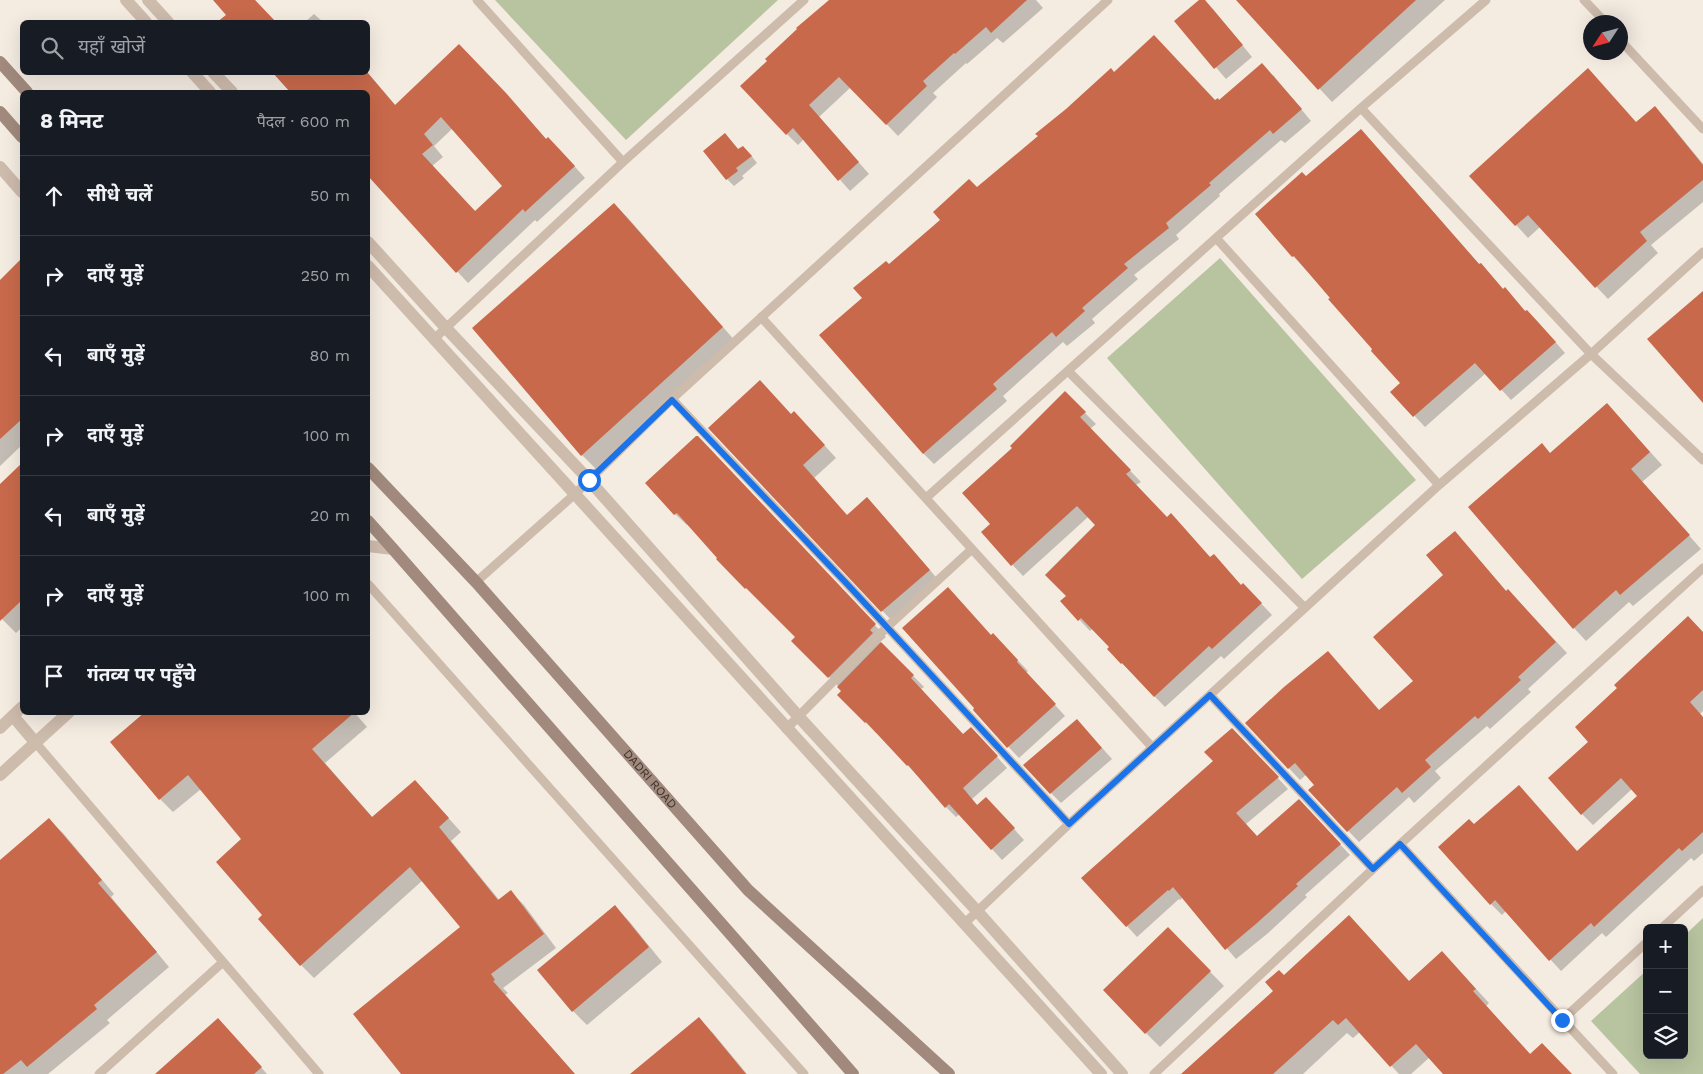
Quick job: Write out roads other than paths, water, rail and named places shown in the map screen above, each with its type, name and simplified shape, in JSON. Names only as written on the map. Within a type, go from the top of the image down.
[{"type":"main road","points":[[0,62],[25,90]]},
{"type":"main road","points":[[0,112],[20,135]]},
{"type":"main road","name":"DADRI ROAD","points":[[370,470],[476,582],[748,890],[949,1074]]},
{"type":"main road","points":[[370,523],[853,1074]]},
{"type":"main road","points":[[916,1043],[937,1074]]},
{"type":"main road","points":[[831,1047],[858,1074]]},
{"type":"street","points":[[126,0],[144,20]]},
{"type":"street","points":[[148,0],[166,20]]},
{"type":"street","points":[[195,75],[208,90]]},
{"type":"street","points":[[217,75],[230,90]]},
{"type":"street","points":[[0,167],[20,190]]},
{"type":"street","points":[[370,244],[589,480],[799,717],[977,911],[1122,1074]]},
{"type":"street","points":[[370,268],[1101,1074]]},
{"type":"street","points":[[370,546],[393,549]]},
{"type":"street","points":[[0,728],[20,709]]},
{"type":"street","points":[[0,774],[66,715]]},
{"type":"street","points":[[13,716],[35,742]]},
{"type":"lane","points":[[477,0],[622,162]]},
{"type":"lane","points":[[434,339],[622,162],[804,0]]},
{"type":"lane","points":[[476,582],[574,494],[761,317],[1108,0]]},
{"type":"lane","points":[[926,498],[1362,108],[1486,0]]},
{"type":"lane","points":[[1584,0],[1598,15]]},
{"type":"lane","points":[[1628,49],[1703,130]]},
{"type":"lane","points":[[1362,108],[1591,354],[1703,460]]},
{"type":"lane","points":[[1217,239],[1438,486]]},
{"type":"lane","points":[[965,923],[1152,747],[1438,486],[1591,354],[1703,252]]},
{"type":"lane","points":[[761,317],[1152,747]]},
{"type":"lane","points":[[1068,371],[1305,608]]},
{"type":"lane","points":[[672,400],[887,627],[1069,824]]},
{"type":"lane","points":[[786,729],[887,627],[972,549]]},
{"type":"lane","points":[[1154,1074],[1400,844],[1703,568]]},
{"type":"lane","points":[[370,586],[804,1074]]},
{"type":"lane","points":[[1210,695],[1373,869]]},
{"type":"lane","points":[[35,742],[319,1074]]},
{"type":"lane","points":[[1400,844],[1613,1074]]},
{"type":"lane","points":[[1666,924],[1703,890]]},
{"type":"lane","points":[[1562,1020],[1643,946]]},
{"type":"lane","points":[[99,1074],[223,962]]}]
